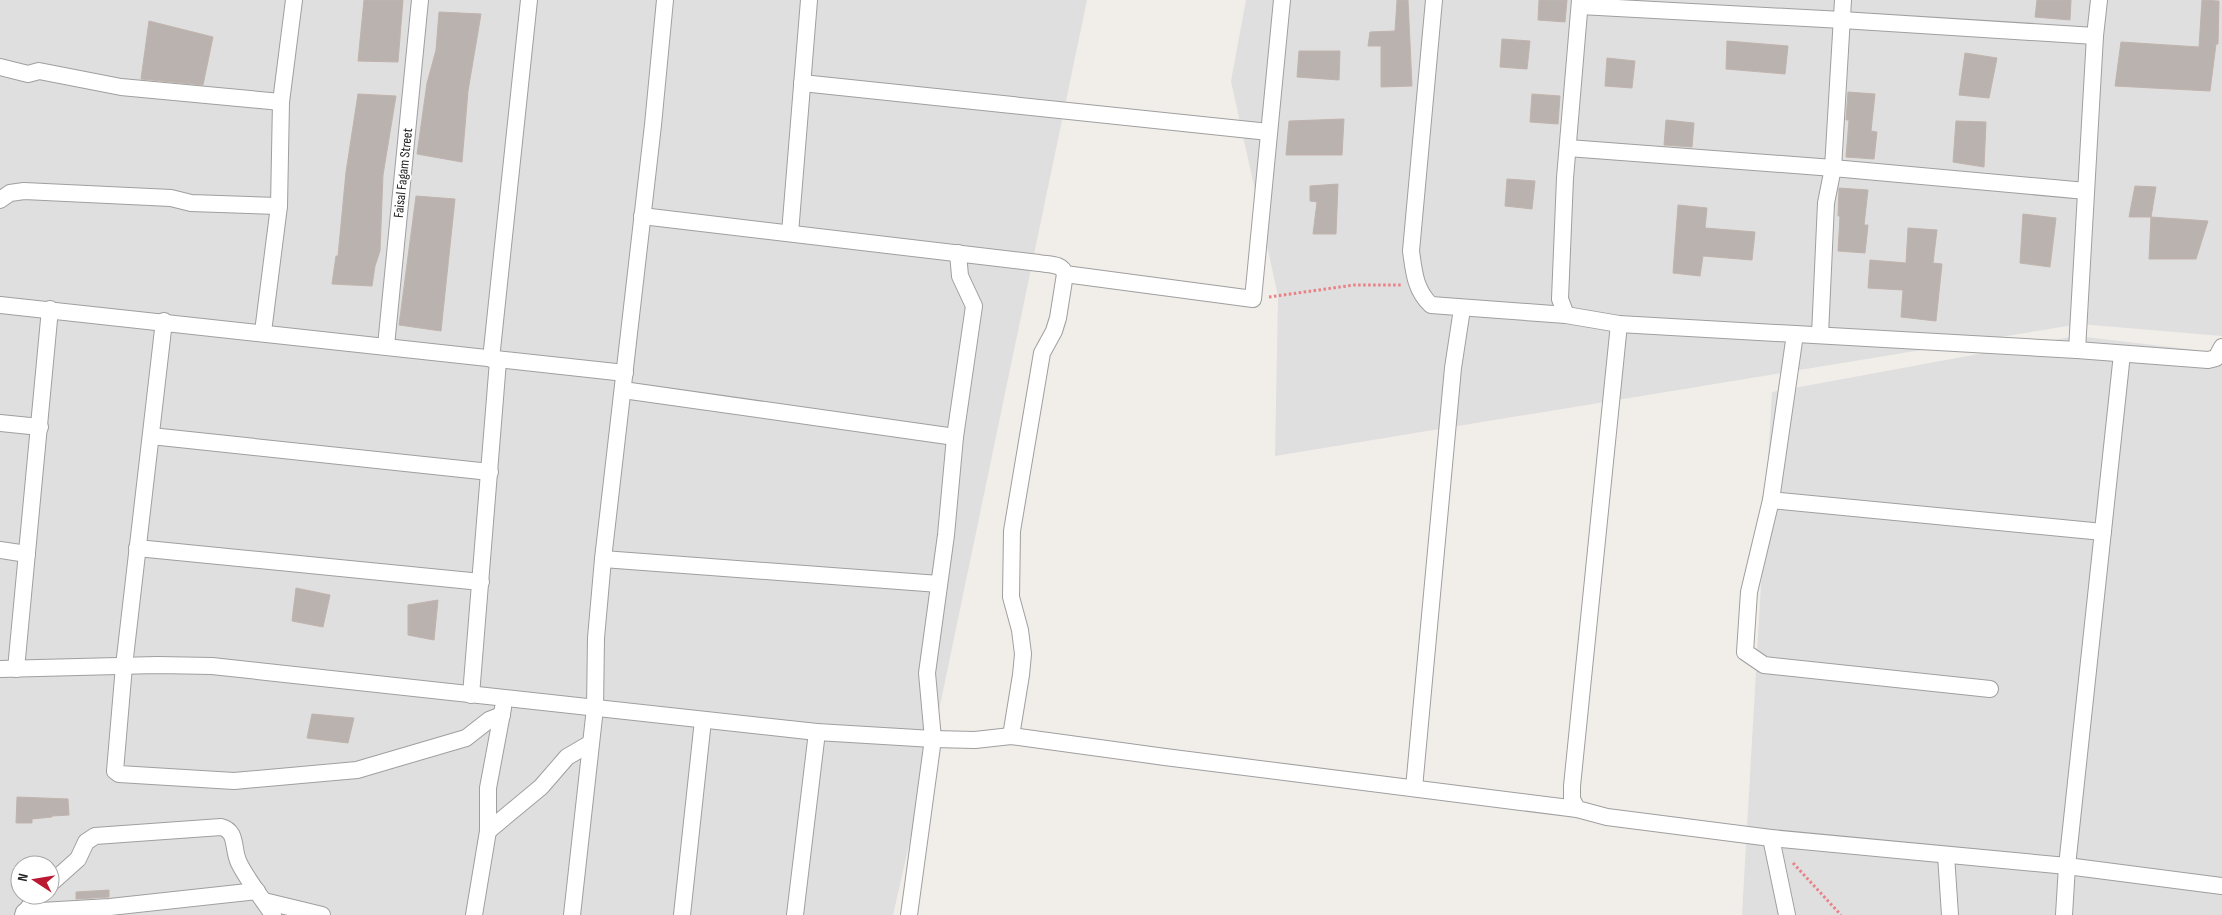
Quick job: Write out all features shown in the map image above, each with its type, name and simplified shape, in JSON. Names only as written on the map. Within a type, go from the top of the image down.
[{"type":"street","points":[[263,332],[278,206],[281,102],[294,0]]},
{"type":"street","name":"Faisal Fagam Street","points":[[386,346],[420,0]]},
{"type":"street","points":[[471,695],[490,472],[494,360],[529,0]]},
{"type":"street","points":[[572,915],[595,708],[596,638],[603,559],[653,125],[665,0]]},
{"type":"street","points":[[790,233],[809,0]]},
{"type":"street","points":[[1065,274],[1253,299],[1282,0]]},
{"type":"street","points":[[1434,0],[1411,251],[1417,286],[1422,297],[1431,305],[1462,309],[1566,315],[1619,324],[2077,350],[2208,360],[2216,358],[2222,346]]},
{"type":"street","points":[[1820,335],[1826,203],[1833,168],[1843,0]]},
{"type":"street","points":[[2077,350],[2094,36],[2099,0]]},
{"type":"street","points":[[1566,315],[1560,299],[1568,148],[1580,3],[2094,36]]},
{"type":"street","points":[[0,67],[28,74],[39,72],[121,87],[281,102]]},
{"type":"street","points":[[802,83],[1269,132]]},
{"type":"street","points":[[1568,148],[1833,168],[2086,191]]},
{"type":"street","points":[[0,200],[10,194],[24,191],[171,198],[191,203],[278,206]]},
{"type":"street","points":[[642,216],[1060,266],[1065,274],[1056,324],[1042,352],[1012,531],[1011,597],[1020,630],[1023,654],[1011,736]]},
{"type":"street","points":[[909,915],[933,739],[927,673],[955,437],[974,306],[960,276],[958,253]]},
{"type":"street","points":[[0,305],[263,332],[494,360],[955,437]]},
{"type":"street","points":[[50,309],[27,554],[8,669],[212,666],[471,695],[503,707],[595,708],[817,732],[933,739],[975,740],[1011,736],[1577,809],[1606,817],[1771,838],[2067,866],[2222,883]]},
{"type":"street","points":[[1414,788],[1452,378],[1462,309]]},
{"type":"street","points":[[164,321],[124,666],[115,771],[119,774],[234,781],[357,770],[466,738],[490,720],[503,707]]},
{"type":"street","points":[[1577,809],[1572,798],[1572,786],[1619,324]]},
{"type":"street","points":[[1795,334],[1771,500],[1749,592],[1745,652],[1764,665],[1990,689]]},
{"type":"street","points":[[2064,915],[2067,866],[2122,354]]},
{"type":"street","points":[[0,423],[40,427]]},
{"type":"street","points":[[151,436],[490,472]]},
{"type":"street","points":[[1771,500],[2103,532]]},
{"type":"street","points":[[137,548],[481,582]]},
{"type":"street","points":[[0,550],[27,554]]},
{"type":"street","points":[[603,559],[939,584]]},
{"type":"street","points":[[474,915],[488,831],[488,788],[503,707]]},
{"type":"street","points":[[682,915],[703,720]]},
{"type":"street","points":[[795,915],[817,732]]},
{"type":"street","points":[[488,831],[541,787],[567,757],[591,743]]},
{"type":"street","points":[[60,875],[78,859],[86,842],[95,836],[221,827],[232,834],[238,862],[273,915]]},
{"type":"street","points":[[1771,838],[1787,915]]},
{"type":"street","points":[[1946,855],[1950,915]]},
{"type":"street","points":[[24,914],[168,908],[261,896],[322,915]]},
{"type":"path","points":[[1253,299],[1308,293],[1354,285],[1417,286]]},
{"type":"path","points":[[1790,859],[1841,915]]},
{"type":"shaded area","points":[[0,0],[1087,0],[933,739],[893,915],[0,915]]},
{"type":"shaded area","points":[[1246,0],[2222,0],[2222,336],[2080,324],[1275,456],[1278,296],[1231,81]]},
{"type":"shaded area","points":[[2076,336],[2222,353],[2222,915],[1742,915],[1772,392]]},
{"type":"building","points":[[364,0],[403,0],[398,62],[358,61]]},
{"type":"building","points":[[1397,0],[1408,0],[1412,86],[1381,87],[1381,46],[1368,46],[1370,32],[1395,31]]},
{"type":"building","points":[[1539,0],[1567,0],[1565,22],[1538,20]]},
{"type":"building","points":[[2037,0],[2071,0],[2070,20],[2035,17]]},
{"type":"building","points":[[2202,0],[2219,1],[2218,44],[2216,44],[2210,91],[2115,86],[2121,42],[2199,47]]},
{"type":"building","points":[[439,12],[481,14],[468,91],[462,162],[417,154],[427,83],[436,50]]},
{"type":"building","points":[[149,21],[213,37],[203,85],[141,79]]},
{"type":"building","points":[[1502,39],[1530,41],[1527,69],[1500,67]]},
{"type":"building","points":[[1727,41],[1788,46],[1785,74],[1726,69]]},
{"type":"building","points":[[1299,51],[1340,51],[1339,80],[1297,77]]},
{"type":"building","points":[[1965,53],[1997,58],[1989,98],[1959,95]]},
{"type":"building","points":[[1607,58],[1635,61],[1632,88],[1605,86]]},
{"type":"building","points":[[1848,92],[1875,94],[1871,131],[1877,132],[1874,159],[1846,157],[1849,120],[1846,120]]},
{"type":"building","points":[[358,94],[396,96],[383,175],[380,251],[375,266],[372,286],[332,284],[336,256],[338,256],[346,172]]},
{"type":"building","points":[[1532,94],[1560,96],[1558,124],[1530,122]]},
{"type":"building","points":[[1344,119],[1342,155],[1286,155],[1289,121]]},
{"type":"building","points":[[1666,120],[1694,123],[1692,147],[1664,145]]},
{"type":"building","points":[[1956,121],[1986,122],[1984,167],[1953,162]]},
{"type":"building","points":[[1507,179],[1535,181],[1532,209],[1505,206]]},
{"type":"building","points":[[1338,184],[1336,234],[1313,234],[1317,202],[1310,201],[1310,186]]},
{"type":"building","points":[[2135,186],[2156,187],[2151,217],[2129,217]]},
{"type":"building","points":[[1839,188],[1868,190],[1864,225],[1868,225],[1865,253],[1838,251]]},
{"type":"building","points":[[416,196],[455,199],[441,331],[399,325]]},
{"type":"building","points":[[1678,205],[1707,208],[1705,228],[1755,232],[1752,260],[1703,256],[1700,276],[1673,273]]},
{"type":"building","points":[[2023,214],[2056,218],[2050,267],[2020,263]]},
{"type":"building","points":[[2151,217],[2208,221],[2196,259],[2149,259]]},
{"type":"building","points":[[1908,228],[1937,230],[1933,263],[1942,264],[1936,321],[1901,317],[1903,290],[1868,288],[1870,260],[1906,263]]},
{"type":"building","points":[[296,588],[330,595],[323,627],[292,621]]},
{"type":"building","points":[[438,600],[434,640],[408,635],[408,605]]},
{"type":"building","points":[[312,714],[354,718],[348,743],[307,738]]},
{"type":"building","points":[[17,797],[68,799],[69,815],[32,819],[32,823],[16,823]]},
{"type":"building","points":[[109,890],[109,897],[76,899],[76,892]]}]
